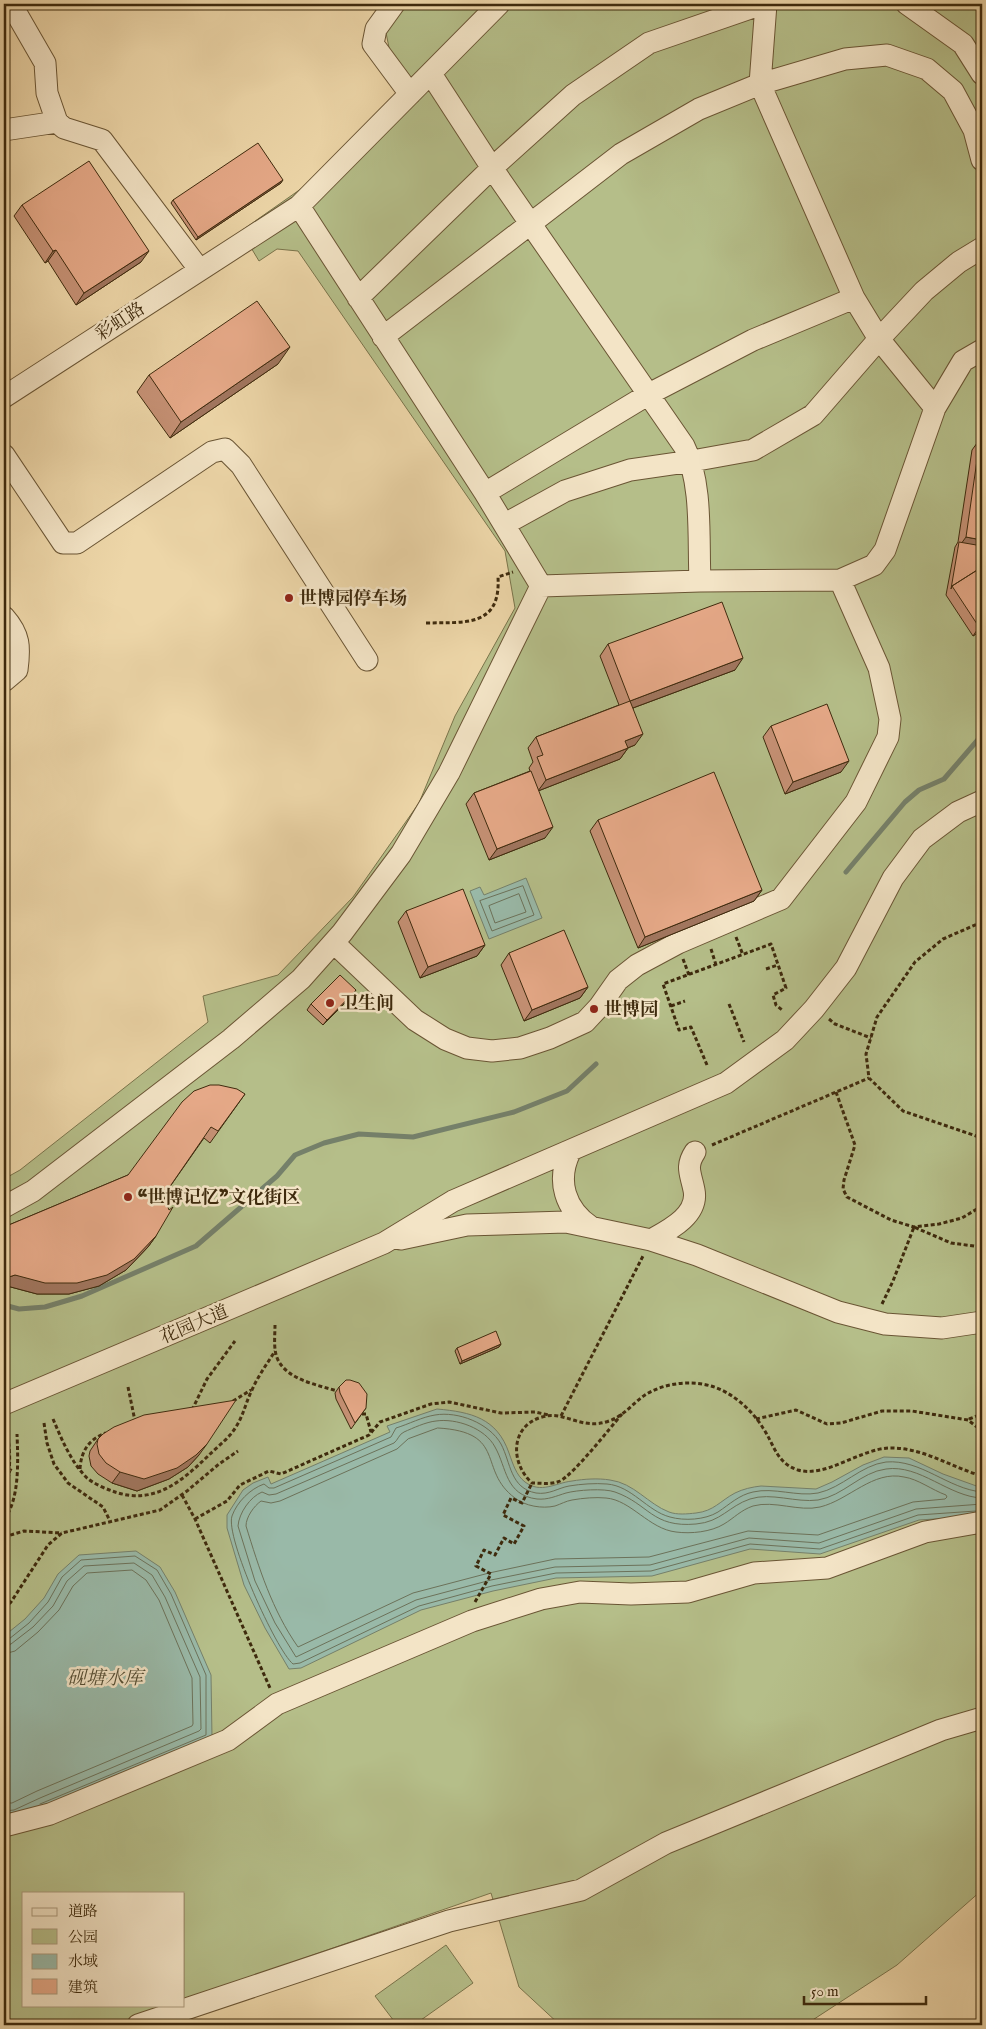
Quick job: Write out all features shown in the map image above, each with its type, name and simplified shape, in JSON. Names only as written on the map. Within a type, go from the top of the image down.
[{"type":"street","points":[[11,4],[45,63],[47,93],[57,122],[64,128],[102,140],[199,269]]},
{"type":"street","points":[[394,4],[376,29],[373,44],[410,94]]},
{"type":"street","name":"彩虹路","points":[[4,398],[199,269],[299,206],[499,4]]},
{"type":"street","points":[[358,298],[492,168],[573,94],[649,43],[762,4]]},
{"type":"street","points":[[766,4],[760,84],[854,298],[879,339],[935,408]]},
{"type":"street","points":[[907,4],[963,44],[982,74]]},
{"type":"street","points":[[383,337],[621,154],[699,109],[760,84],[845,59],[887,55],[927,69],[953,91],[978,128],[982,160]]},
{"type":"street","points":[[431,74],[492,168],[649,394],[692,461],[697,499],[700,581]]},
{"type":"street","points":[[4,130],[57,122]]},
{"type":"street","points":[[299,206],[505,524],[541,586]]},
{"type":"street","points":[[505,524],[565,491],[630,470],[753,450],[812,415],[924,291],[959,262],[982,248]]},
{"type":"street","points":[[485,493],[649,394],[753,340],[854,298]]},
{"type":"street","points":[[541,586],[700,581],[840,580],[874,565],[885,550],[935,408],[963,361],[982,350]]},
{"type":"street","points":[[4,455],[63,543],[77,543],[212,452],[224,449],[241,465],[367,660]]},
{"type":"street","points":[[334,943],[415,1020],[444,1039],[467,1048],[492,1050],[520,1048],[550,1038],[585,1022],[599,1007],[618,980],[636,965],[678,943],[781,899],[856,802],[888,737],[890,720],[879,668],[840,580]]},
{"type":"street","points":[[4,1207],[32,1190],[232,1039],[301,979],[334,943],[400,854],[449,773],[541,586]]},
{"type":"street","points":[[4,617],[15,630],[19,650],[17,670],[4,681]]},
{"type":"street","points":[[384,1243],[453,1201],[726,1083],[785,1040],[814,1009],[846,968],[893,878],[922,839],[958,812],[982,801]]},
{"type":"street","points":[[570,1152],[563,1170],[563,1189],[570,1207],[576,1215],[591,1227]]},
{"type":"street","points":[[651,1240],[674,1228],[688,1214],[695,1192],[689,1172],[689,1161],[695,1152]]},
{"type":"street","points":[[384,1243],[467,1225],[566,1222],[651,1240],[697,1255],[838,1312],[885,1324],[942,1328],[982,1322]]},
{"type":"street","name":"花园大道","points":[[4,1404],[384,1243]]},
{"type":"street","points":[[4,1826],[50,1814],[228,1740],[277,1704],[464,1624],[541,1599],[580,1592],[631,1594],[688,1592],[754,1573],[827,1568],[925,1532],[982,1522]]},
{"type":"street","points":[[138,2025],[449,1921],[581,1890],[666,1844],[940,1730],[982,1718]]},
{"type":"path","points":[[426,623],[464,622],[478,619],[491,611],[496,603],[498,577],[530,567]]},
{"type":"path","points":[[982,922],[942,939],[915,962],[877,1017],[866,1054],[869,1078],[903,1110],[982,1138]]},
{"type":"path","points":[[707,1065],[691,1027],[679,1030],[663,984],[772,944],[786,988],[773,995],[776,1005],[782,1010]]},
{"type":"path","points":[[766,969],[778,964]]},
{"type":"path","points":[[671,1006],[685,1001]]},
{"type":"path","points":[[729,1004],[744,1042]]},
{"type":"path","points":[[695,1152],[869,1078]]},
{"type":"path","points":[[836,1092],[855,1145],[844,1180],[843,1189],[847,1197],[891,1220],[914,1227],[951,1243],[982,1247]]},
{"type":"path","points":[[914,1227],[939,1224],[962,1218],[982,1206]]},
{"type":"path","points":[[874,1320],[893,1281],[914,1227]]},
{"type":"path","points":[[561,1416],[651,1240]]},
{"type":"path","points":[[275,1325],[275,1351],[278,1362],[300,1379],[337,1390]]},
{"type":"path","points":[[199,1412],[191,1413],[207,1379],[235,1342]]},
{"type":"path","points":[[53,1419],[64,1445],[80,1470],[89,1480],[108,1490],[127,1496],[144,1496],[163,1491],[188,1476],[230,1434],[244,1414],[252,1390],[275,1351]]},
{"type":"path","points":[[551,1415],[534,1420],[527,1426],[517,1442],[516,1451],[520,1469],[532,1482],[547,1484],[561,1480],[572,1471],[622,1414],[646,1395],[664,1385],[687,1383],[711,1386],[748,1409],[764,1428],[774,1451],[783,1461],[798,1470],[815,1471],[872,1450],[909,1448],[982,1476]]},
{"type":"path","points":[[126,1425],[136,1422],[128,1387]]},
{"type":"path","points":[[231,1402],[252,1390]]},
{"type":"path","points":[[195,1519],[227,1501],[240,1485],[268,1471],[281,1474],[371,1432],[380,1422],[431,1404],[449,1402],[501,1413],[536,1412],[561,1416],[581,1423],[594,1424],[608,1421],[622,1414]]},
{"type":"path","points":[[756,1419],[796,1410],[827,1424],[841,1423],[882,1412],[912,1412],[968,1420],[982,1431]]},
{"type":"path","points":[[362,1414],[366,1414],[371,1432]]},
{"type":"path","points":[[968,1420],[982,1414]]},
{"type":"path","points":[[44,1423],[47,1443],[54,1464],[68,1483],[104,1507],[110,1521]]},
{"type":"path","points":[[80,1470],[81,1456],[89,1444],[98,1436],[108,1432]]},
{"type":"path","points":[[4,1519],[16,1487],[17,1434]]},
{"type":"path","points":[[4,1498],[11,1460],[8,1438]]},
{"type":"path","points":[[4,1537],[24,1531],[62,1533],[160,1510],[238,1451]]},
{"type":"path","points":[[4,1475],[10,1470]]},
{"type":"path","points":[[471,1609],[491,1574],[476,1566],[484,1550],[495,1555],[504,1538],[514,1544],[524,1526],[503,1515],[511,1498],[522,1504],[532,1482]]},
{"type":"path","points":[[182,1495],[195,1519],[277,1704]]},
{"type":"path","points":[[4,1608],[11,1602],[48,1545],[62,1533]]},
{"type":"green space","name":"世博园","points":[[384,4],[982,4],[982,1890],[897,1965],[805,2025],[560,2025],[519,1987],[491,1893],[185,2000],[185,1892],[22,1892],[22,2006],[167,2006],[113,2025],[4,2025],[4,1179],[20,1170],[208,1022],[203,996],[278,975],[353,897],[419,803],[455,716],[515,608],[505,551],[298,251],[277,249],[259,261],[241,231],[315,179],[398,92],[381,8]]},
{"type":"green space","points":[[446,1945],[473,1983],[414,2025],[397,2025],[375,1996]]},
{"type":"water","points":[[526,878],[542,918],[489,939],[470,891],[480,887],[484,895]]},
{"type":"water","points":[[437,1409],[472,1415],[490,1424],[504,1441],[519,1476],[525,1482],[537,1487],[548,1487],[581,1480],[610,1480],[634,1489],[654,1504],[669,1512],[689,1514],[708,1510],[735,1493],[748,1488],[761,1486],[816,1489],[863,1465],[884,1457],[909,1458],[943,1474],[982,1488],[982,1516],[919,1520],[820,1554],[750,1549],[652,1576],[556,1578],[493,1591],[421,1610],[301,1668],[289,1669],[265,1628],[244,1585],[227,1528],[227,1515],[243,1490],[253,1483],[268,1477],[271,1484],[390,1432],[387,1426]]},
{"type":"water","name":"砚塘水库","points":[[136,1551],[160,1567],[175,1592],[211,1675],[212,1738],[4,1822],[4,1636],[25,1619],[44,1598],[58,1574],[79,1555]]},
{"type":"building","points":[[258,143],[283,180],[198,237],[173,200]]},
{"type":"building","points":[[89,161],[149,251],[84,293],[56,250],[53,251],[22,205]]},
{"type":"building","points":[[257,301],[290,347],[181,422],[149,375]]},
{"type":"building","points":[[980,439],[982,440],[982,540],[966,537]]},
{"type":"building","points":[[959,542],[982,546],[982,567],[952,586],[951,589]]},
{"type":"building","points":[[982,567],[982,625],[979,627],[952,586]]},
{"type":"building","points":[[722,602],[743,658],[630,701],[608,644]]},
{"type":"building","points":[[630,701],[643,734],[625,741],[628,748],[546,780],[537,757],[543,755],[536,737]]},
{"type":"building","points":[[827,704],[849,761],[793,782],[771,726]]},
{"type":"building","points":[[531,771],[553,827],[497,849],[474,793]]},
{"type":"building","points":[[714,772],[762,890],[645,937],[598,820]]},
{"type":"building","points":[[463,889],[485,945],[428,967],[406,911]]},
{"type":"building","points":[[564,930],[588,987],[532,1010],[509,953]]},
{"type":"building","name":"卫生间","points":[[340,975],[356,990],[327,1020],[311,1004]]},
{"type":"building","name":"“世博记忆”文化街区","points":[[210,1085],[237,1089],[245,1094],[218,1131],[211,1127],[162,1198],[164,1197],[169,1210],[173,1207],[156,1236],[134,1259],[107,1275],[77,1283],[45,1283],[15,1275],[9,1277],[4,1264],[4,1227],[128,1175],[182,1102],[194,1091]]},
{"type":"building","points":[[496,1331],[501,1344],[462,1361],[457,1348]]},
{"type":"building","points":[[346,1380],[359,1383],[367,1394],[366,1408],[355,1423],[340,1393],[339,1387]]},
{"type":"building","points":[[236,1400],[207,1444],[196,1455],[177,1468],[144,1479],[120,1472],[106,1463],[99,1454],[98,1439],[103,1434],[114,1427],[144,1415]]},
{"type":"building","points":[[12,1469],[4,1484],[4,1473]]},
{"type":"waterway","points":[[846,872],[905,802],[919,790],[944,779],[982,735]]},
{"type":"waterway","points":[[4,1305],[19,1309],[45,1307],[82,1296],[196,1246],[277,1176],[295,1155],[324,1143],[359,1134],[413,1137],[514,1112],[567,1091],[596,1064]]},
{"type":"place","name":"世博园停车场","points":[[289,598]]},
{"type":"place","name":"卫生间","points":[[330,1003]]},
{"type":"place","name":"世博园","points":[[594,1009]]},
{"type":"place","name":"“世博记忆”文化街区","points":[[128,1197]]}]
